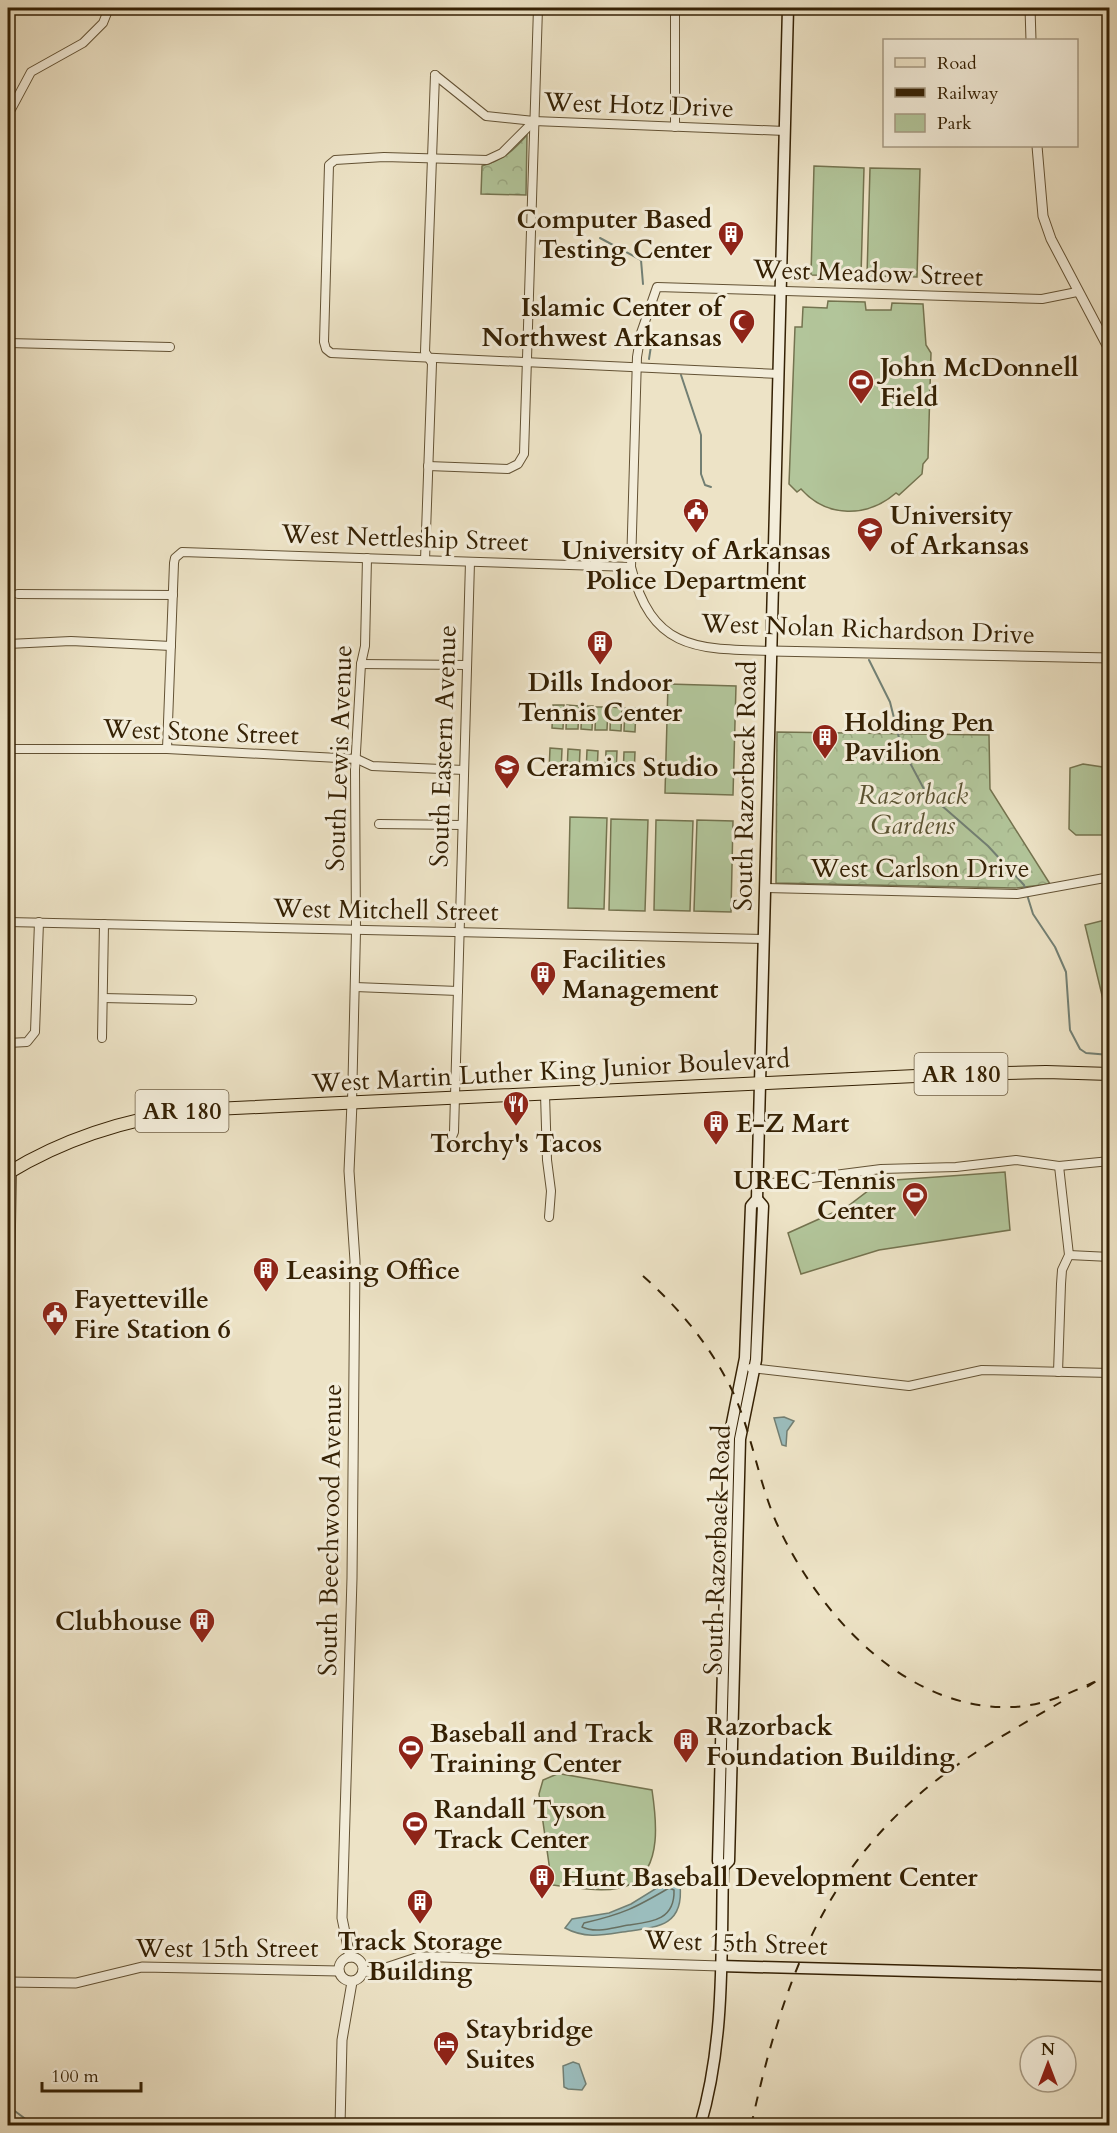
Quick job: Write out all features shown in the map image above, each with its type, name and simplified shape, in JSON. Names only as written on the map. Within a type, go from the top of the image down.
[{"type":"main road","name":"South Razorback Road","points":[[700,2126],[710,2093],[717,2050],[723,1867],[729,1861],[740,1439],[749,1368],[763,1206],[757,1199],[757,1185],[788,8]]},
{"type":"main road","name":"West Martin Luther King Junior Boulevard","points":[[9,1167],[98,1131],[157,1115],[236,1107],[1046,1072],[1110,1074]]},
{"type":"main road","name":"West 15th Street","points":[[720,1966],[1110,1976]]},
{"type":"street","points":[[8,115],[31,72],[83,44],[103,23],[109,8]]},
{"type":"street","points":[[428,466],[508,469],[518,464],[524,454],[538,8]]},
{"type":"street","points":[[675,8],[675,127]]},
{"type":"street","points":[[1030,8],[1031,39]]},
{"type":"street","points":[[425,560],[432,363],[425,352],[435,75],[486,116],[534,121]]},
{"type":"street","name":"West Hotz Drive","points":[[428,358],[331,353],[326,349],[324,342],[329,165],[335,160],[480,160],[492,158],[502,153],[534,121],[785,131]]},
{"type":"street","points":[[1037,147],[1043,216],[1051,239],[1110,351]]},
{"type":"street","name":"West Meadow Street","points":[[657,287],[1042,299],[1077,292]]},
{"type":"street","name":"West Nolan Richardson Drive","points":[[657,287],[641,333],[637,366],[631,567],[635,585],[650,615],[676,638],[712,649],[1110,658]]},
{"type":"street","points":[[8,343],[170,347]]},
{"type":"street","points":[[428,358],[779,374]]},
{"type":"street","name":"West Nettleship Street","points":[[173,595],[174,563],[177,554],[188,551],[631,567]]},
{"type":"street","name":"South Lewis Avenue","points":[[352,1103],[357,759],[361,663],[365,646],[367,558]]},
{"type":"street","name":"South Eastern Avenue","points":[[448,1146],[454,1132],[470,562]]},
{"type":"street","points":[[18,594],[173,595],[167,750]]},
{"type":"street","points":[[8,644],[71,641],[171,646]]},
{"type":"street","points":[[361,663],[466,665]]},
{"type":"street","name":"West Stone Street","points":[[8,749],[167,750],[357,759],[372,765],[464,770]]},
{"type":"street","points":[[379,824],[462,825]]},
{"type":"street","name":"West Carlson Drive","points":[[766,888],[1020,893],[1110,877]]},
{"type":"street","name":"West Mitchell Street","points":[[8,922],[459,934],[764,939]]},
{"type":"street","points":[[8,1042],[27,1042],[35,1032],[39,922]]},
{"type":"street","points":[[102,1038],[104,924]]},
{"type":"street","points":[[355,987],[458,991]]},
{"type":"street","points":[[103,998],[192,1000]]},
{"type":"street","points":[[545,1094],[547,1161],[551,1191],[549,1217]]},
{"type":"street","name":"South Beechwood Avenue","points":[[350,1957],[342,1918],[352,1578],[355,1261],[349,1171],[352,1103]]},
{"type":"street","points":[[757,1185],[867,1170],[972,1166],[1017,1160],[1059,1166],[1110,1161]]},
{"type":"street","points":[[1058,1372],[1062,1270],[1069,1255],[1059,1166]]},
{"type":"street","points":[[8,1391],[9,1167]]},
{"type":"street","points":[[1069,1255],[1110,1257]]},
{"type":"street","points":[[749,1368],[909,1386],[982,1370],[1110,1373]]},
{"type":"street","points":[[350,1957],[360,1960],[363,1971],[360,1979],[352,1982],[343,1979],[339,1971],[341,1963],[350,1957]]},
{"type":"street","name":"West 15th Street","points":[[363,1971],[374,1972],[419,1957],[720,1966]]},
{"type":"street","name":"West 15th Street","points":[[8,1982],[76,1983],[142,1967],[339,1971]]},
{"type":"street","points":[[340,2126],[342,2040],[352,1982]]},
{"type":"green space","points":[[527,135],[526,195],[481,194],[482,166],[507,154]]},
{"type":"green space","points":[[814,166],[864,168],[861,276],[811,275]]},
{"type":"green space","points":[[870,168],[920,169],[917,277],[867,276]]},
{"type":"green space","name":"John McDonnell Field","points":[[828,301],[865,302],[866,310],[891,310],[892,303],[923,304],[926,345],[931,353],[928,458],[923,464],[922,474],[899,495],[896,493],[873,507],[860,510],[835,510],[811,499],[801,489],[797,492],[789,484],[795,327],[802,327],[803,307],[827,308]]},
{"type":"green space","points":[[668,684],[736,686],[733,795],[665,793]]},
{"type":"green space","points":[[553,705],[564,705],[563,729],[552,728]]},
{"type":"green space","points":[[567,705],[579,706],[578,729],[566,729]]},
{"type":"green space","points":[[582,706],[593,706],[592,730],[581,729]]},
{"type":"green space","points":[[596,707],[608,707],[607,730],[595,730]]},
{"type":"green space","points":[[611,707],[622,708],[621,731],[610,730]]},
{"type":"green space","points":[[625,708],[636,708],[635,732],[624,731]]},
{"type":"green space","name":"Razorback Gardens","points":[[777,732],[989,735],[990,789],[1050,884],[1015,888],[776,883]]},
{"type":"green space","points":[[550,748],[562,749],[561,772],[549,772]]},
{"type":"green space","points":[[568,749],[580,750],[579,773],[567,773]]},
{"type":"green space","points":[[587,750],[598,751],[597,774],[586,774]]},
{"type":"green space","points":[[606,751],[617,751],[616,775],[605,774]]},
{"type":"green space","points":[[624,752],[635,752],[634,776],[623,776]]},
{"type":"green space","points":[[1083,764],[1109,768],[1109,835],[1076,835],[1069,829],[1070,768]]},
{"type":"green space","points":[[570,817],[607,818],[604,909],[568,908]]},
{"type":"green space","points":[[611,819],[648,820],[645,911],[609,910]]},
{"type":"green space","points":[[656,820],[693,821],[690,911],[654,910]]},
{"type":"green space","points":[[697,820],[733,821],[731,912],[694,911]]},
{"type":"green space","points":[[1110,919],[1109,1024],[1085,925]]},
{"type":"green space","name":"UREC Tennis Center","points":[[1005,1172],[1010,1230],[879,1250],[801,1274],[788,1233],[848,1206],[881,1181]]},
{"type":"green space","points":[[562,1772],[562,1774],[652,1790],[656,1827],[653,1854],[641,1876],[631,1884],[603,1890],[552,1885],[539,1794],[543,1780]]},
{"type":"water","points":[[784,1417],[794,1421],[787,1431],[786,1446],[782,1445],[774,1418]]},
{"type":"water","points":[[668,1881],[680,1885],[680,1898],[674,1916],[660,1925],[597,1935],[581,1934],[565,1928],[572,1919],[609,1913],[631,1904]]},
{"type":"water","points":[[573,2062],[579,2064],[586,2084],[582,2090],[564,2087],[563,2066]]},
{"type":"waterway","points":[[600,238],[641,260],[643,284]]},
{"type":"waterway","points":[[649,359],[653,333]]},
{"type":"waterway","points":[[681,375],[701,435],[701,474],[705,485],[711,487]]},
{"type":"waterway","points":[[869,660],[890,702],[901,746],[925,791],[988,846],[1024,885],[1033,914],[1055,947],[1066,972],[1070,1030],[1080,1049],[1086,1053],[1110,1055]]},
{"type":"waterway","points":[[8,2106],[35,2126]]},
{"type":"railway","points":[[643,1276],[692,1327],[712,1355],[738,1403],[770,1507],[794,1558],[816,1591],[841,1622],[870,1650],[901,1674],[936,1693],[973,1704],[1023,1706],[1065,1695],[1094,1682]]},
{"type":"railway","points":[[1087,1687],[1110,1672]]},
{"type":"railway","points":[[751,2126],[774,2034],[789,1991],[826,1908],[850,1870],[879,1833],[914,1799],[948,1771],[1061,1702]]},
{"type":"place","name":"Computer Based Testing Center","points":[[731,257]]},
{"type":"place","name":"Islamic Center of Northwest Arkansas","points":[[742,345]]},
{"type":"place","name":"John McDonnell Field","points":[[861,405]]},
{"type":"place","name":"University of Arkansas Police Department","points":[[696,534]]},
{"type":"place","name":"University of Arkansas","points":[[870,553]]},
{"type":"place","name":"Dills Indoor Tennis Center","points":[[600,666]]},
{"type":"place","name":"Holding Pen Pavilion","points":[[825,760]]},
{"type":"place","name":"Ceramics Studio","points":[[507,790]]},
{"type":"place","name":"Facilities Management","points":[[543,997]]},
{"type":"place","name":"Torchy's Tacos","points":[[516,1127]]},
{"type":"place","name":"E-Z Mart","points":[[716,1146]]},
{"type":"place","name":"UREC Tennis Center","points":[[915,1218]]},
{"type":"place","name":"Leasing Office","points":[[266,1293]]},
{"type":"place","name":"Fayetteville Fire Station 6","points":[[55,1337]]},
{"type":"place","name":"Clubhouse","points":[[202,1644]]},
{"type":"place","name":"Razorback Foundation Building","points":[[686,1764]]},
{"type":"place","name":"Baseball and Track Training Center","points":[[411,1771]]},
{"type":"place","name":"Randall Tyson Track Center","points":[[415,1847]]},
{"type":"place","name":"Hunt Baseball Development Center","points":[[542,1900]]},
{"type":"place","name":"Track Storage Building","points":[[420,1925]]},
{"type":"place","name":"Staybridge Suites","points":[[446,2067]]}]
